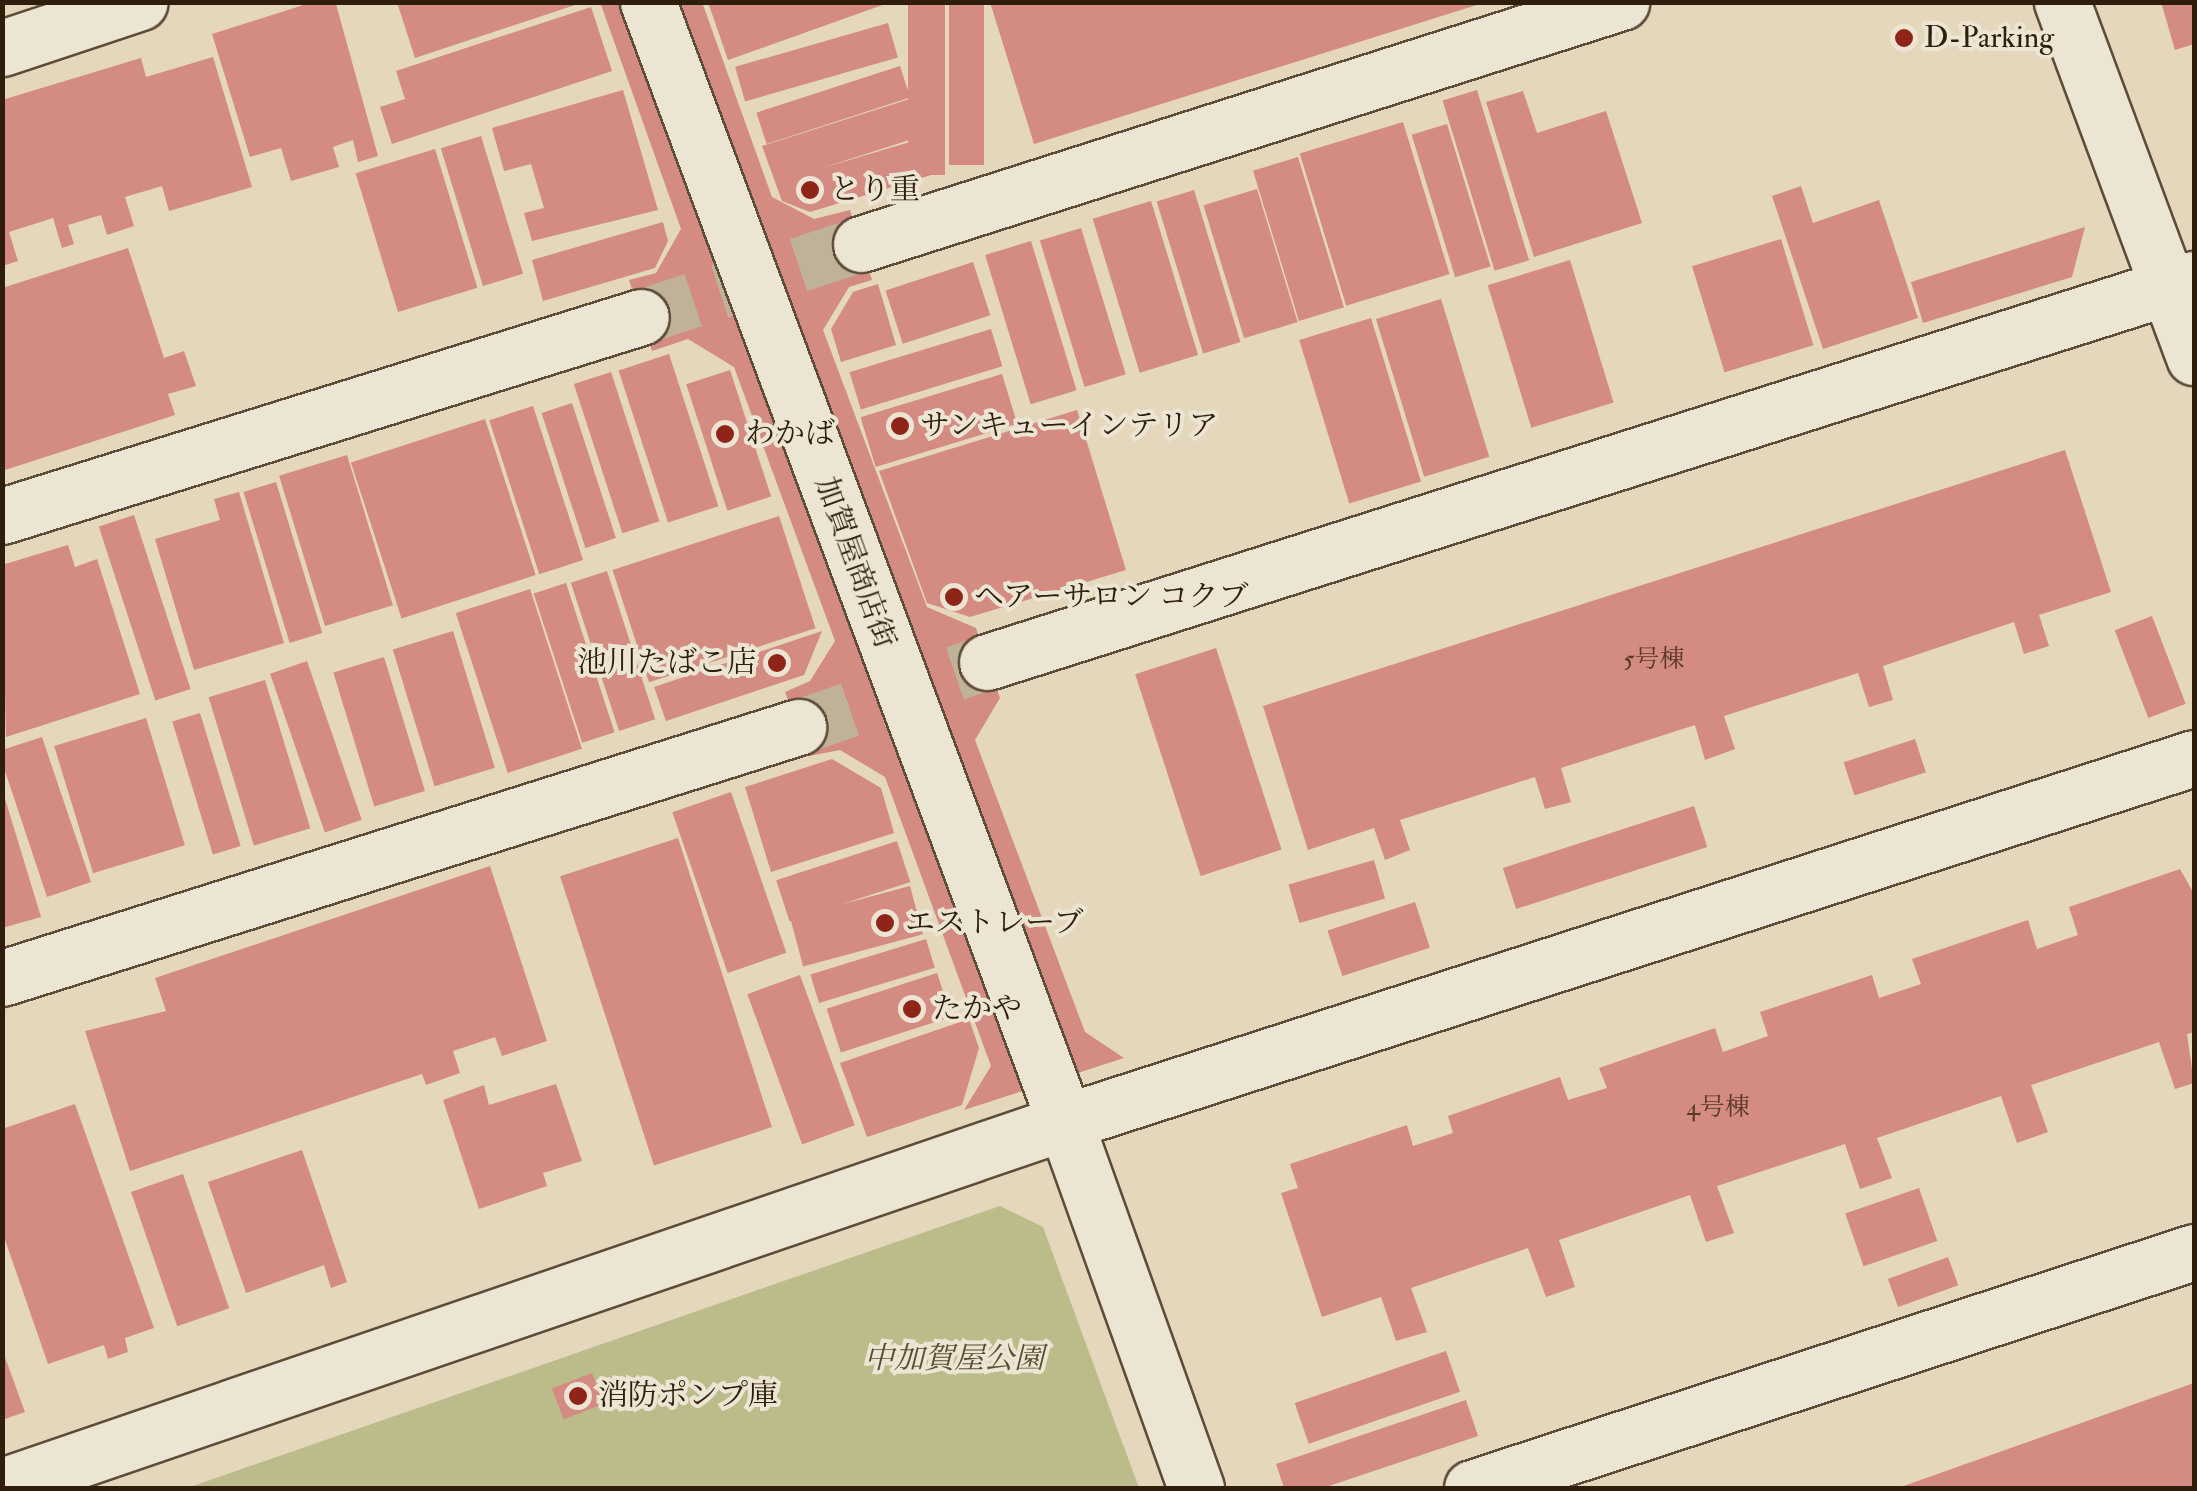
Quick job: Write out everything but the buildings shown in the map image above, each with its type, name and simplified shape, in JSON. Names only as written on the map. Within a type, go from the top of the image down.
[{"type":"street","points":[[2,48],[140,2]]},
{"type":"street","name":"加賀屋商店街","points":[[648,2],[1065,1122],[1196,1488]]},
{"type":"street","points":[[861,244],[1621,2]]},
{"type":"street","points":[[2062,2],[2182,283],[2194,357]]},
{"type":"street","points":[[988,662],[2182,283]]},
{"type":"street","points":[[2,516],[641,316]]},
{"type":"street","points":[[2,978],[798,727]]},
{"type":"street","points":[[2,1486],[1065,1122],[2194,758]]},
{"type":"street","points":[[1472,1488],[2194,1252]]},
{"type":"green space","name":"中加賀屋公園","points":[[1000,1206],[1043,1227],[1139,1488],[187,1488]]},
{"type":"tunnel","points":[[641,317],[861,244]]},
{"type":"tunnel","points":[[798,727],[987,662]]},
{"type":"place","name":"D-Parking","points":[[1904,38]]},
{"type":"place","name":"とり重","points":[[810,190]]},
{"type":"place","name":"サンキューインテリア","points":[[900,426]]},
{"type":"place","name":"わかば","points":[[725,434]]},
{"type":"place","name":"ヘアーサロン コクブ","points":[[954,597]]},
{"type":"place","name":"池川たばこ店","points":[[777,663]]},
{"type":"place","name":"エストレーブ","points":[[885,923]]},
{"type":"place","name":"たかや","points":[[912,1009]]},
{"type":"place","name":"消防ポンプ庫","points":[[578,1396]]}]
